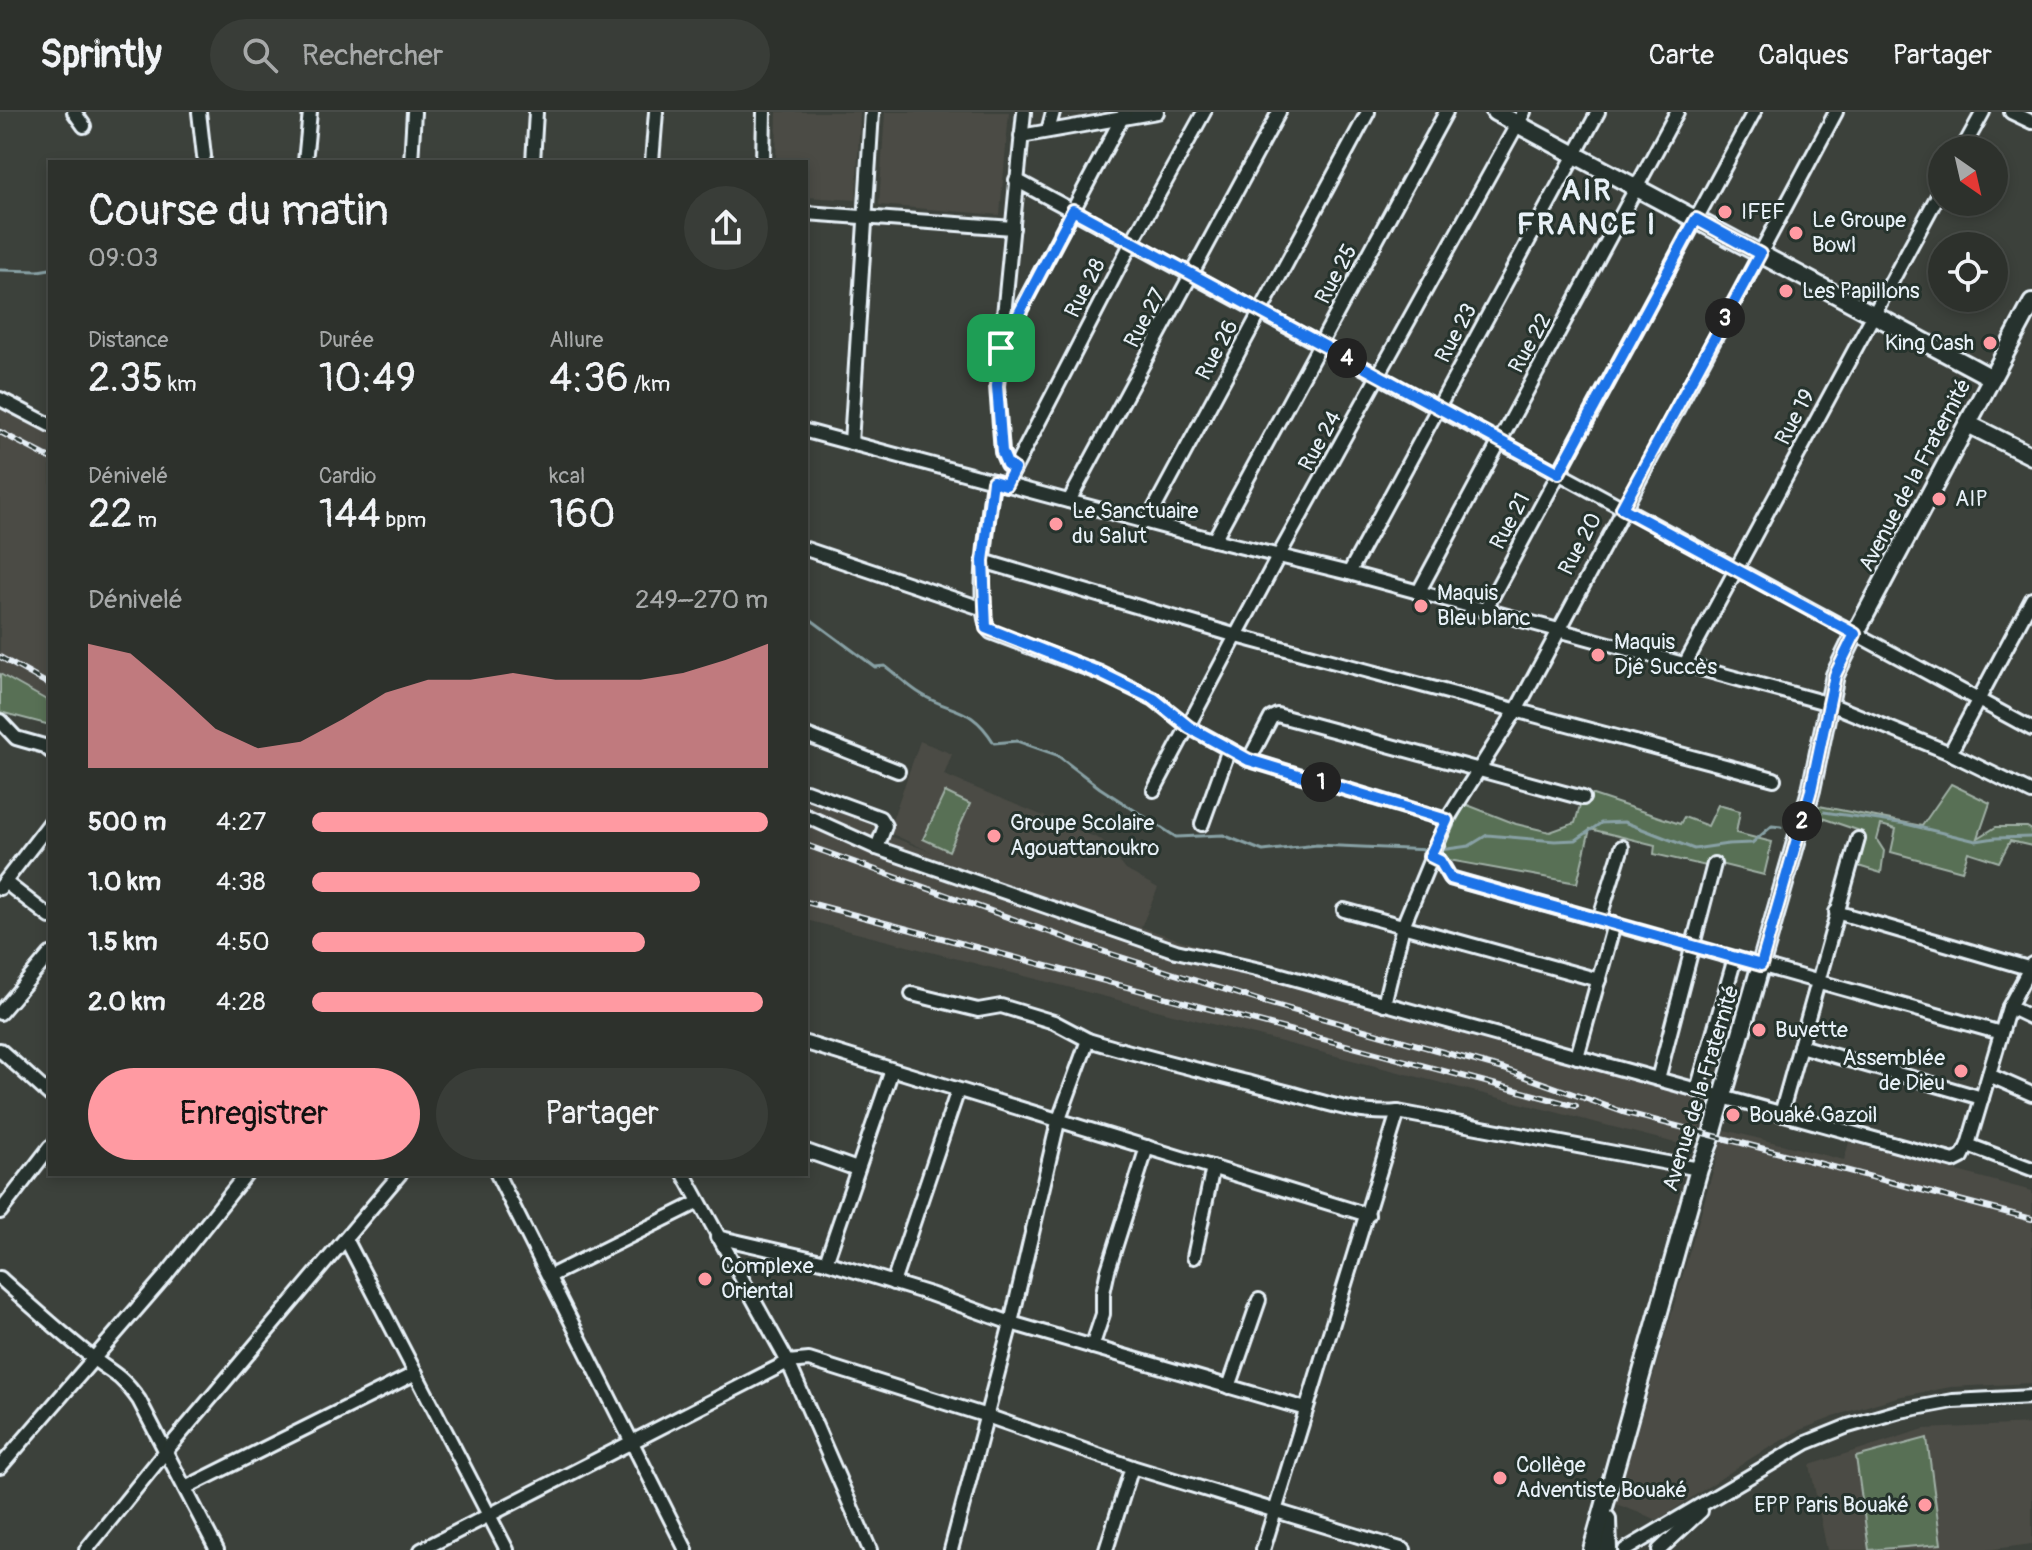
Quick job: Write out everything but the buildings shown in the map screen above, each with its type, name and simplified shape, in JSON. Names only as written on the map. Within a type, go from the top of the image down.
[{"type":"main road","points":[[1495,112],[1520,118],[1575,155],[1992,378]]},
{"type":"main road","name":"Avenue de la Fraternité","points":[[1592,1550],[1699,1169],[1723,1097],[1811,790],[1835,675],[2032,303]]},
{"type":"main road","points":[[2016,335],[2032,343]]},
{"type":"main road","points":[[1968,424],[2032,456]]},
{"type":"main road","name":"Avenue de la Fraternité","points":[[1607,1501],[1608,1550]]},
{"type":"street","points":[[74,112],[84,126]]},
{"type":"street","points":[[199,112],[204,156]]},
{"type":"street","points":[[305,160],[310,112]]},
{"type":"street","points":[[411,160],[414,112]]},
{"type":"street","points":[[533,160],[536,112]]},
{"type":"street","points":[[652,160],[656,112]]},
{"type":"street","points":[[763,160],[764,112]]},
{"type":"street","points":[[851,443],[872,112]]},
{"type":"street","points":[[1014,469],[1007,464],[1002,452],[997,386],[1024,112]]},
{"type":"street","points":[[1048,131],[1053,112]]},
{"type":"street","points":[[1021,136],[1123,115],[1157,112]]},
{"type":"street","name":"Rue 28","points":[[1006,485],[1132,242],[1204,112]]},
{"type":"street","name":"Rue 27","points":[[1069,501],[1279,112]]},
{"type":"street","name":"Rue 26","points":[[1147,522],[1368,112]]},
{"type":"street","name":"Rue 25","points":[[1214,540],[1446,112]]},
{"type":"street","name":"Rue 23","points":[[1349,573],[1598,112]]},
{"type":"street","name":"Rue 22","points":[[1418,593],[1677,112]]},
{"type":"street","name":"Rue 21","points":[[1484,612],[1754,112]]},
{"type":"street","name":"Rue 20","points":[[1384,1004],[1403,926],[1447,820],[1517,709],[1836,112]]},
{"type":"street","points":[[1970,136],[1983,112]]},
{"type":"street","points":[[2011,112],[2032,122]]},
{"type":"street","points":[[1001,348],[1123,115]]},
{"type":"street","name":"Rue 24","points":[[1154,790],[1279,555],[1520,118]]},
{"type":"street","points":[[1016,180],[2032,729]]},
{"type":"street","points":[[808,213],[1013,228]]},
{"type":"street","name":"Rue 19","points":[[1684,666],[1928,214]]},
{"type":"street","points":[[0,416],[5,403],[48,424]]},
{"type":"street","points":[[808,432],[1349,573],[1830,704],[1950,753],[2032,793]]},
{"type":"street","points":[[993,481],[983,561],[986,628],[991,632],[1100,673],[1154,699],[1189,727],[1249,760],[1447,820]]},
{"type":"street","points":[[808,550],[984,609]]},
{"type":"street","points":[[983,561],[1237,636],[1774,779]]},
{"type":"street","points":[[1950,753],[2032,599]]},
{"type":"street","points":[[1249,760],[1271,718],[1277,715],[1583,798]]},
{"type":"street","points":[[0,721],[16,738],[48,749]]},
{"type":"street","points":[[808,736],[898,771]]},
{"type":"street","points":[[1202,824],[1229,749]]},
{"type":"street","points":[[808,792],[880,818],[885,826],[877,848]]},
{"type":"street","points":[[808,817],[877,848],[1176,951],[1274,973],[1954,1161],[1962,1157],[1968,1145],[2009,1007],[2030,966],[1836,912]]},
{"type":"street","points":[[48,826],[3,885],[48,916]]},
{"type":"street","points":[[1781,1114],[1858,839]]},
{"type":"street","points":[[1599,920],[1622,847]]},
{"type":"street","points":[[1430,856],[1440,861],[1450,878],[2001,1033]]},
{"type":"street","points":[[1658,1079],[1714,864]]},
{"type":"street","points":[[1344,910],[1599,980]]},
{"type":"street","points":[[1577,1057],[1614,924]]},
{"type":"street","points":[[0,1013],[48,956]]},
{"type":"street","points":[[1697,1090],[1735,958]]},
{"type":"street","points":[[912,994],[978,1010],[1001,1006],[1054,1022],[1088,1040],[1336,1107],[1375,1114],[1398,1112],[1699,1169]]},
{"type":"street","points":[[2009,1007],[2032,1018]]},
{"type":"street","points":[[951,1550],[1011,1323],[1058,1122],[1088,1040]]},
{"type":"street","points":[[808,1044],[1368,1215]]},
{"type":"street","points":[[1800,1046],[1982,1098]]},
{"type":"street","points":[[0,1050],[48,1093]]},
{"type":"street","points":[[826,1262],[892,1070]]},
{"type":"street","points":[[1989,1075],[2032,1094]]},
{"type":"street","points":[[893,1283],[958,1090]]},
{"type":"street","points":[[1263,1550],[1398,1112]]},
{"type":"street","points":[[1968,1145],[2032,1169]]},
{"type":"street","points":[[1092,1347],[1103,1314],[1108,1270],[1147,1147]]},
{"type":"street","points":[[0,1212],[48,1150]]},
{"type":"street","points":[[808,1152],[857,1169]]},
{"type":"street","points":[[1194,1257],[1213,1167]]},
{"type":"street","points":[[0,1467],[166,1275],[244,1176]]},
{"type":"street","points":[[86,1550],[398,1176]]},
{"type":"street","points":[[498,1176],[686,1550]]},
{"type":"street","points":[[685,1176],[788,1362],[870,1550]]},
{"type":"street","points":[[550,1276],[699,1202]]},
{"type":"street","points":[[717,1237],[826,1262],[1011,1323],[1306,1409]]},
{"type":"street","points":[[346,1239],[507,1550]]},
{"type":"street","points":[[0,1278],[92,1358],[126,1382],[217,1550]]},
{"type":"street","points":[[1229,1387],[1259,1300]]},
{"type":"street","points":[[421,1550],[788,1362],[809,1360],[987,1416],[1132,1467],[1404,1550]]},
{"type":"street","points":[[185,1488],[416,1373]]},
{"type":"street","points":[[1625,1550],[1806,1443],[1848,1426],[1900,1411],[1953,1401],[2032,1397]]},
{"type":"street","points":[[1106,1550],[1132,1467]]},
{"type":"street","points":[[1659,1550],[1712,1501]]},
{"type":"shaded area","points":[[777,112],[860,112],[856,200],[808,197],[808,160],[776,160]]},
{"type":"shaded area","points":[[885,112],[1009,112],[1000,215],[879,205]]},
{"type":"shaded area","points":[[0,402],[48,432],[48,701],[0,674]]},
{"type":"shaded area","points":[[920,741],[952,754],[944,775],[1102,840],[1126,870],[1158,888],[1141,927],[1255,965],[1710,1102],[1691,1147],[808,921],[808,793],[884,821],[882,833],[931,852],[888,832]]},
{"type":"shaded area","points":[[1725,1130],[1844,1160],[1849,1142],[2032,1191],[2032,1383],[1951,1387],[1897,1397],[1844,1413],[1800,1430],[1753,1457],[1658,1520],[1616,1504]]},
{"type":"shaded area","name":"EPP Paris Bouaké","points":[[2032,1424],[2032,1544],[1986,1550],[1827,1550],[1810,1465],[1924,1429]]},
{"type":"green space","points":[[0,674],[48,701],[48,724],[0,712]]},
{"type":"green space","points":[[1951,784],[1990,803],[1978,838],[1996,827],[2027,827],[2032,830],[2032,846],[2010,841],[1999,862],[1968,852],[1962,871],[1891,852],[1896,829],[1881,825],[1877,840],[1884,851],[1881,873],[1855,865],[1863,832],[1816,816],[1819,806],[1922,826]]},
{"type":"green space","points":[[945,792],[970,804],[949,851],[923,839]]},
{"type":"green space","points":[[1584,792],[1680,824],[1684,817],[1708,826],[1718,805],[1740,811],[1736,833],[1772,842],[1764,875],[1712,862],[1706,866],[1654,854],[1655,845],[1590,829],[1577,883],[1438,858],[1465,804],[1516,824],[1550,832],[1575,823]]},
{"type":"green space","points":[[1927,1438],[1941,1544],[1869,1550],[1856,1457]]},
{"type":"waterway","points":[[0,270],[48,269]]},
{"type":"waterway","points":[[808,617],[875,667],[885,666],[921,694],[969,716],[994,743],[1017,741],[1057,755],[1100,788],[1176,837],[1223,835],[1263,851],[1317,845],[1429,850]]},
{"type":"waterway","points":[[1824,812],[1906,824],[1976,841],[2032,837]]},
{"type":"waterway","points":[[1440,850],[1469,846],[1487,835],[1576,840],[1601,823],[1624,822],[1694,849],[1752,843],[1772,826],[1781,827]]},
{"type":"railway","points":[[0,432],[48,457]]},
{"type":"railway","points":[[0,657],[48,684]]},
{"type":"railway","points":[[808,846],[1108,953],[1264,1002],[1504,1069],[1623,1112],[2032,1219]]},
{"type":"railway","points":[[808,903],[1576,1106]]},
{"type":"place","name":"IFEF","points":[[1725,212]]},
{"type":"place","name":"Le Groupe Bowl","points":[[1796,233]]},
{"type":"place","name":"Les Papillons","points":[[1786,291]]},
{"type":"place","name":"King Cash","points":[[1990,343]]},
{"type":"place","name":"AIP","points":[[1939,499]]},
{"type":"place","name":"Le Sanctuaire du Salut","points":[[1056,524]]},
{"type":"place","name":"Maquis Bleu blanc","points":[[1421,606]]},
{"type":"place","name":"Maquis Djê Succès","points":[[1598,655]]},
{"type":"place","name":"Groupe Scolaire Agouattanoukro","points":[[994,836]]},
{"type":"place","name":"Buvette","points":[[1759,1030]]},
{"type":"place","name":"Assemblée de Dieu","points":[[1961,1071]]},
{"type":"place","name":"Bouaké Gazoil","points":[[1733,1115]]},
{"type":"place","name":"Complexe Oriental","points":[[705,1279]]},
{"type":"place","name":"Collège Adventiste Bouaké","points":[[1500,1478]]},
{"type":"place","name":"EPP Paris Bouaké","points":[[1925,1505]]},
{"type":"district","name":"AIR FRANCE I","points":[[1587,207]]},
{"type":"route","points":[[1073,210],[1559,473],[1696,219],[1760,254],[1622,508],[1855,634],[1835,675],[1811,790],[1761,965],[1450,878],[1443,864],[1430,856],[1447,820],[1249,760],[1189,727],[1154,699],[1100,673],[986,628],[983,561],[993,481],[1006,485],[1014,469],[1007,464],[1002,452],[997,386],[1001,348],[1073,210]]}]
